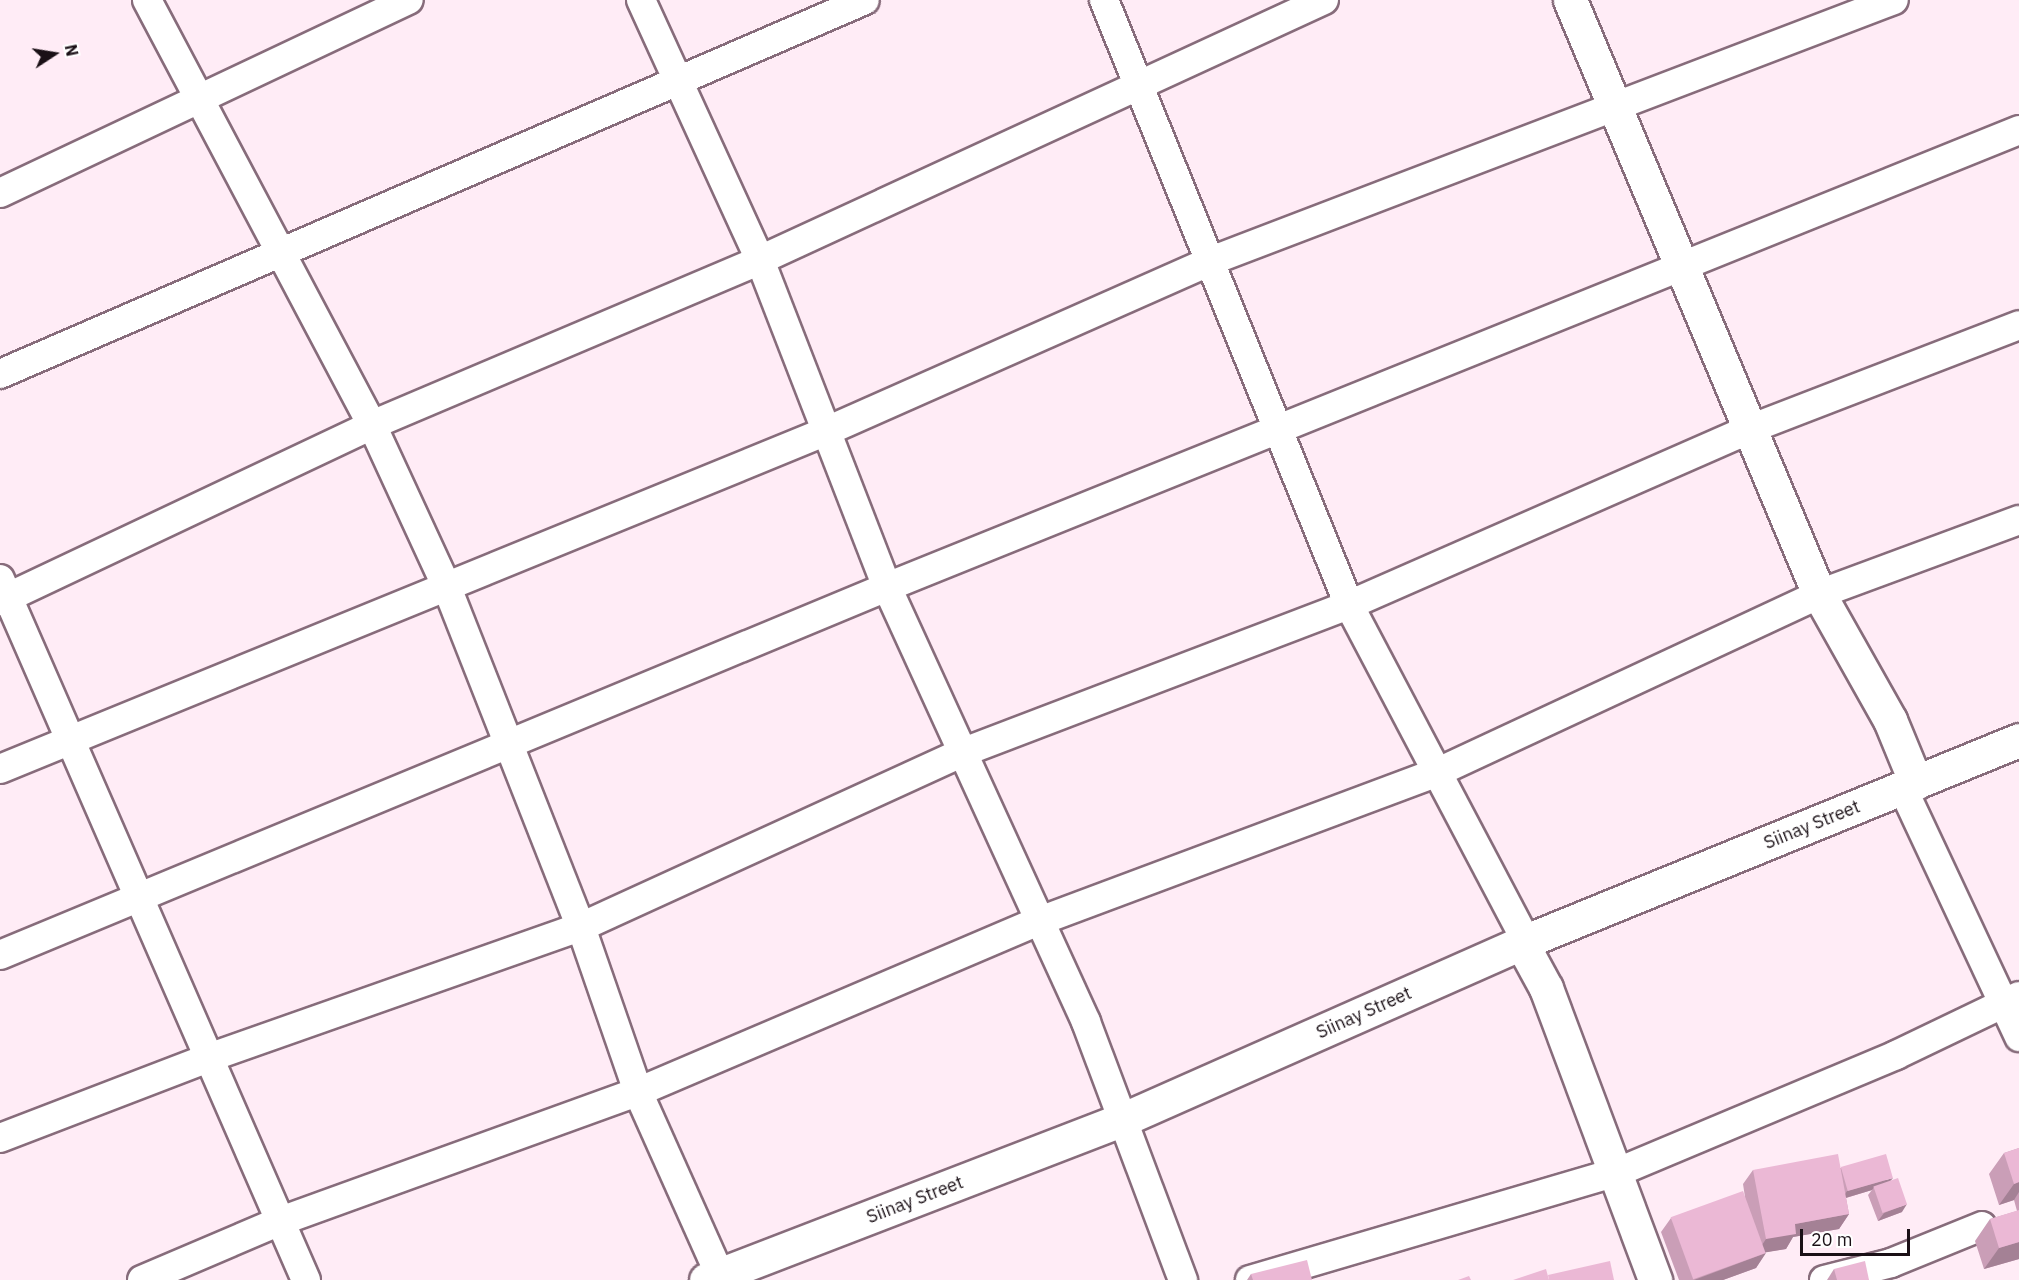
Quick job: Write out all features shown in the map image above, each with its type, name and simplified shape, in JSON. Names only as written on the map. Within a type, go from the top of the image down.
[{"type":"street","points":[[147,0],[201,98],[278,250],[372,426],[446,585],[581,927],[638,1092],[716,1278]]},
{"type":"street","points":[[0,193],[410,0]]},
{"type":"street","points":[[641,0],[760,260],[887,586],[1124,1119],[1183,1280]]},
{"type":"street","points":[[0,374],[278,250],[680,81],[865,0]]},
{"type":"street","points":[[1104,0],[1208,262],[1349,605],[1546,988],[1618,1172],[1656,1280]]},
{"type":"street","points":[[306,1280],[278,1222],[211,1057],[3,592],[372,426],[760,260],[1136,84],[1324,0]]},
{"type":"street","points":[[1570,0],[1613,110],[1681,265],[1819,594],[1890,720],[1909,786],[2011,999],[2019,1037]]},
{"type":"street","points":[[0,769],[827,431],[1208,262],[1613,110],[1894,0]]},
{"type":"street","points":[[0,955],[140,899],[887,586],[2019,130]]},
{"type":"street","points":[[0,1137],[211,1057],[581,927],[961,753],[1349,605],[1750,429],[2019,325]]},
{"type":"street","points":[[142,1280],[278,1222],[638,1092],[1037,922],[1436,773],[1819,594],[2019,520]]},
{"type":"street","name":"Siinay Street","points":[[716,1278],[1124,1119],[1524,942],[2019,740]]},
{"type":"street","points":[[1250,1280],[1618,1172],[1896,1055],[2011,999]]},
{"type":"street","points":[[1824,1280],[1892,1263],[1982,1226]]},
{"type":"building","points":[[2019,1148],[2019,1182],[2014,1184],[2004,1153]]},
{"type":"building","points":[[1838,1154],[1849,1214],[1795,1224],[1796,1234],[1766,1239],[1753,1170]]},
{"type":"building","points":[[1886,1154],[1893,1178],[1848,1191],[1841,1167]]},
{"type":"building","points":[[1898,1178],[1907,1204],[1883,1213],[1873,1186]]},
{"type":"building","points":[[1743,1191],[1766,1253],[1693,1279],[1671,1217]]},
{"type":"building","points":[[2019,1210],[2019,1242],[1999,1248],[1990,1219]]},
{"type":"building","points":[[1307,1260],[1312,1280],[1253,1280],[1251,1274]]},
{"type":"building","points":[[1610,1261],[1614,1280],[1549,1280],[1548,1275]]},
{"type":"building","points":[[1865,1261],[1869,1280],[1837,1280],[1834,1269]]},
{"type":"building","points":[[1546,1269],[1549,1280],[1513,1280]]},
{"type":"building","points":[[1469,1276],[1471,1280],[1458,1280]]}]
